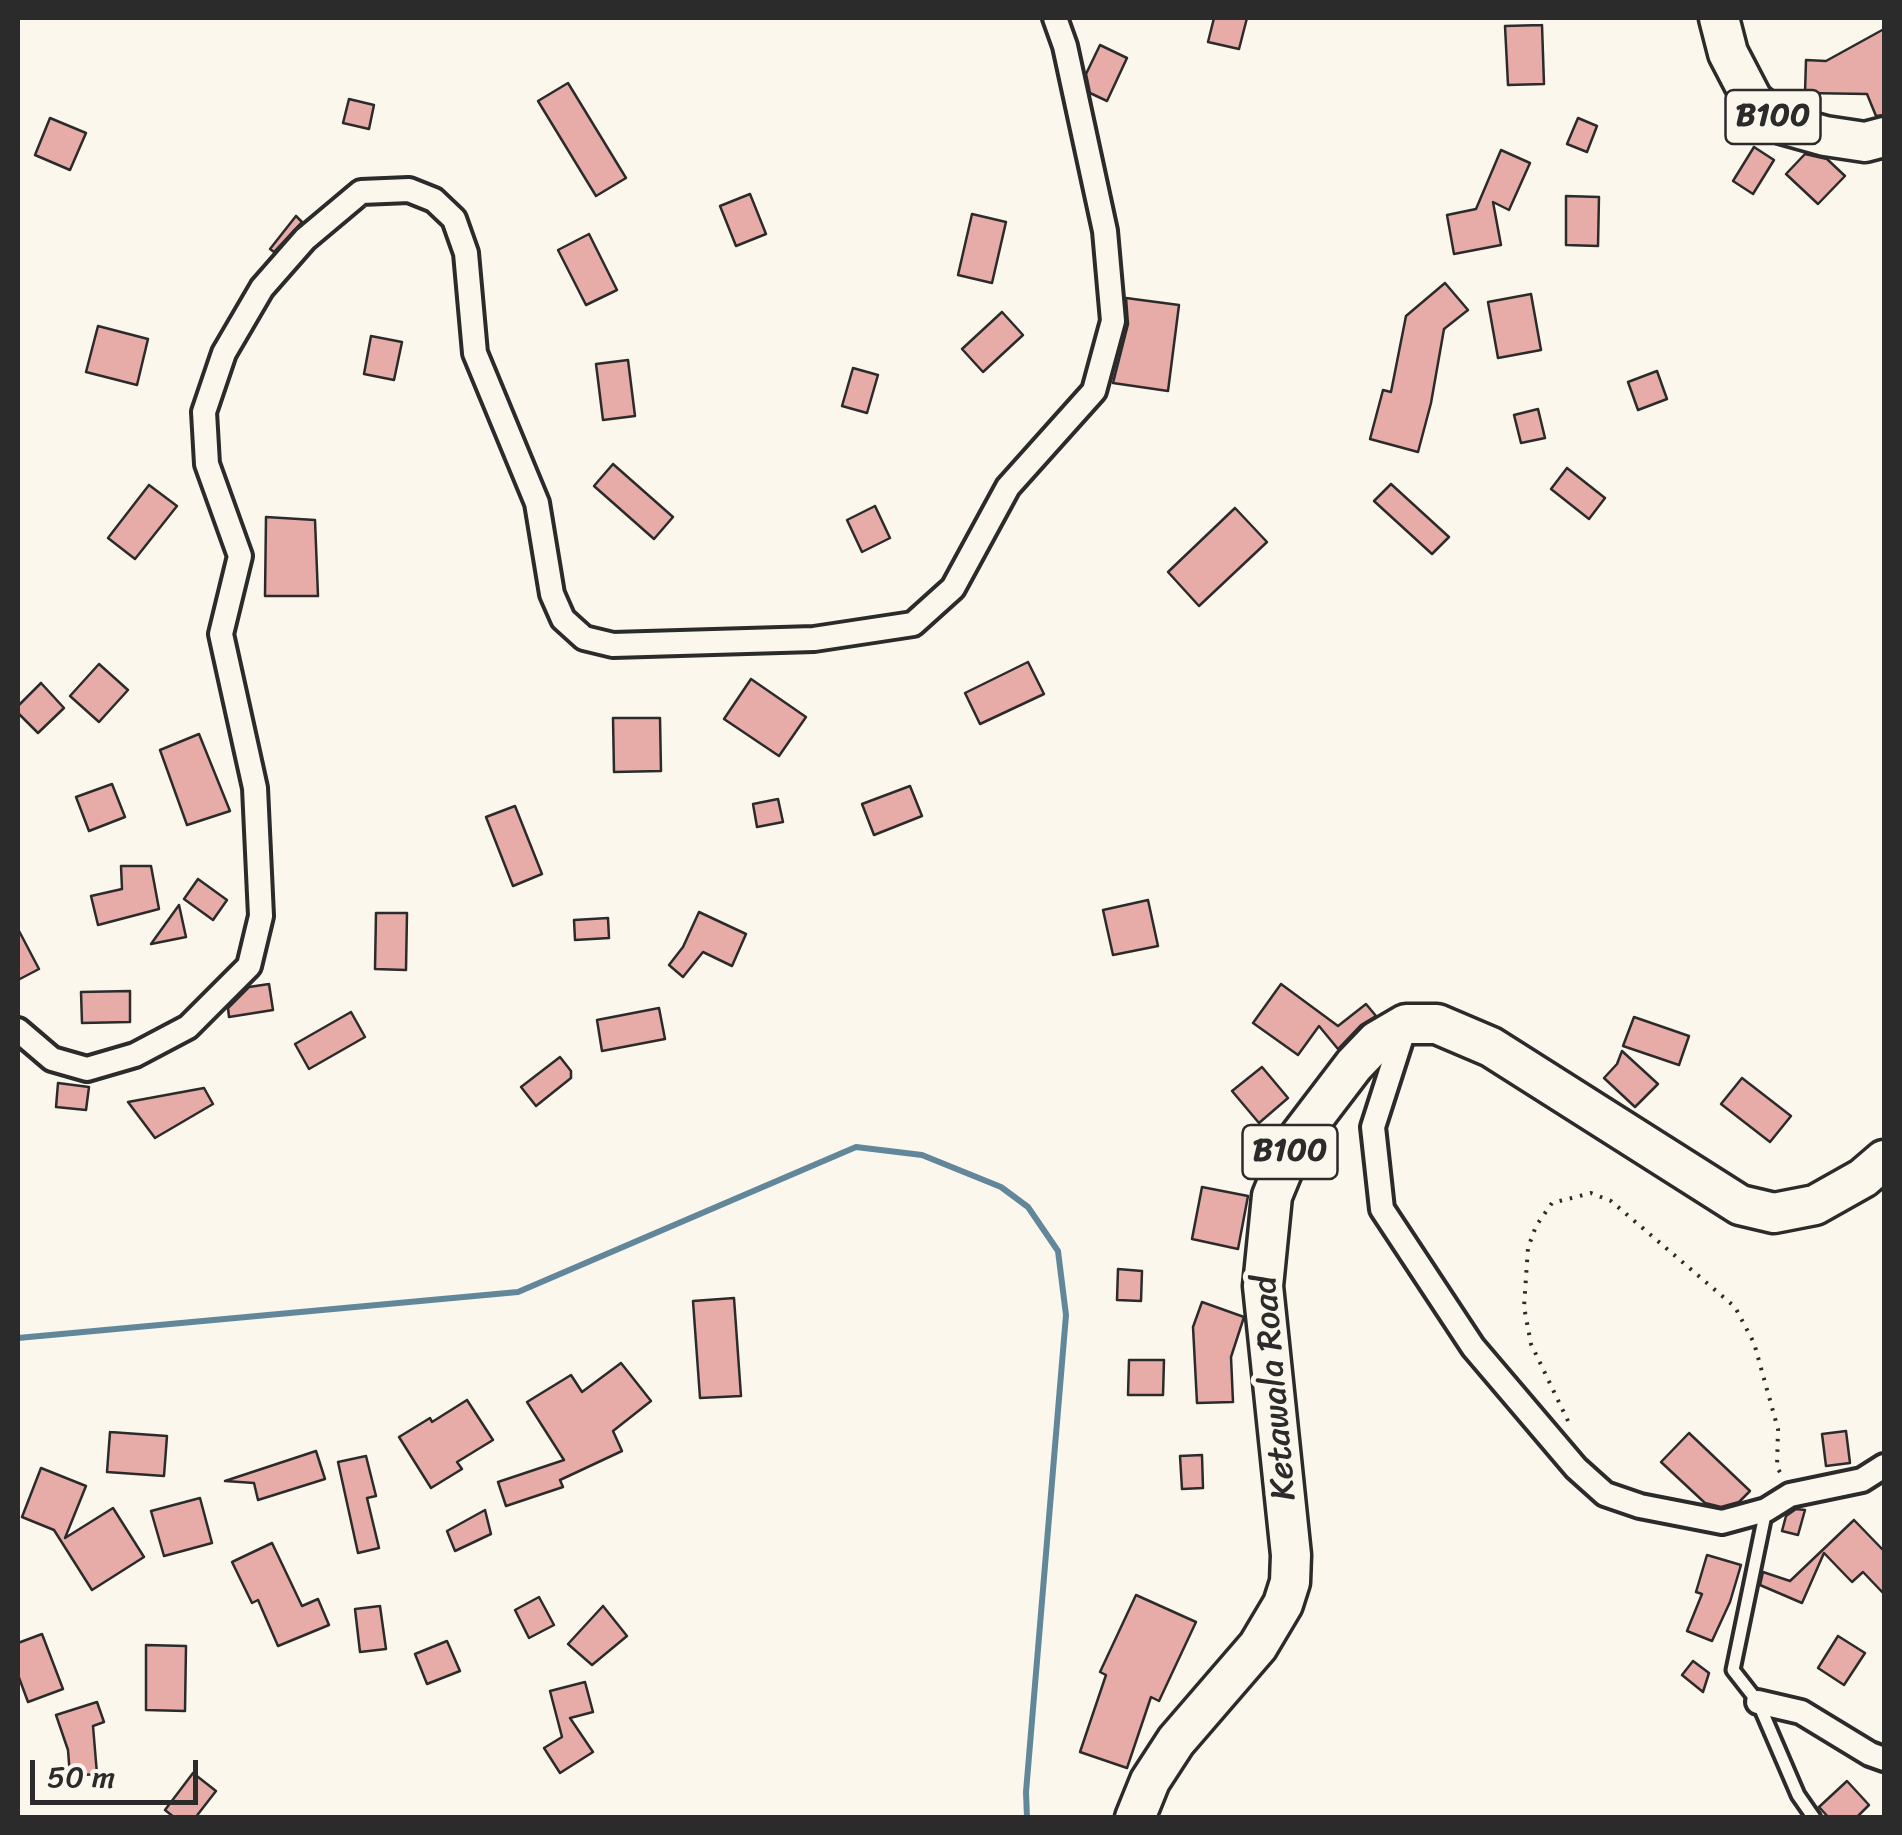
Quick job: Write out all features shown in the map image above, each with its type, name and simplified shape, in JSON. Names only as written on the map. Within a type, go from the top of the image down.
[{"type":"main road","name":"B100","points":[[1719,18],[1728,53],[1753,101],[1782,124],[1865,142],[1884,138]]},
{"type":"main road","points":[[1406,1024],[1436,1024],[1492,1046],[1740,1204],[1774,1213],[1814,1205],[1863,1178],[1884,1160]]},
{"type":"main road","name":"Ketawala Road","points":[[1135,1818],[1150,1782],[1176,1741],[1258,1646],[1284,1604],[1291,1554],[1263,1286],[1272,1196],[1293,1146],[1354,1065],[1378,1041],[1406,1024]]},
{"type":"street","points":[[18,1030],[52,1059],[87,1069],[135,1055],[188,1027],[249,966],[260,916],[255,788],[221,634],[240,556],[208,464],[204,412],[224,353],[262,288],[305,239],[361,192],[409,190],[434,200],[454,219],[466,253],[475,353],[537,504],[552,594],[563,620],[584,638],[613,645],[814,639],[912,624],[952,588],[1008,487],[1094,391],[1113,321],[1104,231],[1065,46],[1055,18]]},
{"type":"street","points":[[1406,1024],[1373,1127],[1382,1209],[1473,1347],[1576,1468],[1605,1494],[1640,1506],[1722,1522],[1766,1510],[1790,1495],[1862,1480],[1884,1466]]},
{"type":"street","points":[[1758,1702],[1802,1712],[1884,1759]]},
{"type":"lane","points":[[1766,1510],[1732,1670],[1758,1702],[1798,1795],[1814,1818]]},
{"type":"path","points":[[1576,1468],[1580,1445],[1531,1344],[1524,1307],[1528,1248],[1536,1226],[1552,1203],[1591,1193],[1611,1201],[1735,1307],[1754,1343],[1778,1429],[1777,1467],[1790,1495]]},
{"type":"building","points":[[1214,18],[1247,18],[1239,49],[1208,42]]},
{"type":"building","points":[[1542,25],[1544,84],[1508,85],[1505,26]]},
{"type":"building","points":[[1884,29],[1884,115],[1876,116],[1867,94],[1805,93],[1806,60],[1826,61]]},
{"type":"building","points":[[1100,45],[1127,58],[1107,101],[1090,93],[1086,74]]},
{"type":"building","points":[[568,83],[626,178],[596,196],[538,101]]},
{"type":"building","points":[[349,99],[374,105],[369,129],[343,123]]},
{"type":"building","points":[[50,118],[86,133],[70,170],[35,155]]},
{"type":"building","points":[[1578,118],[1597,126],[1587,152],[1567,144]]},
{"type":"building","points":[[1754,147],[1774,160],[1753,194],[1733,181]]},
{"type":"building","points":[[1501,150],[1530,163],[1509,210],[1493,202],[1501,245],[1454,254],[1447,215],[1476,209]]},
{"type":"building","points":[[1805,154],[1827,159],[1845,176],[1818,204],[1786,174]]},
{"type":"building","points":[[750,194],[766,234],[736,246],[720,206]]},
{"type":"building","points":[[1566,196],[1599,197],[1598,246],[1566,245]]},
{"type":"building","points":[[972,214],[1006,222],[992,283],[958,275]]},
{"type":"building","points":[[296,216],[302,222],[274,252],[270,249]]},
{"type":"building","points":[[589,234],[617,290],[586,305],[558,250]]},
{"type":"building","points":[[1445,283],[1468,310],[1444,329],[1418,452],[1370,439],[1383,390],[1391,392],[1406,316]]},
{"type":"building","points":[[1531,294],[1541,350],[1498,358],[1488,302]]},
{"type":"building","points":[[1126,298],[1179,305],[1168,391],[1113,383],[1128,324]]},
{"type":"building","points":[[1002,312],[1023,335],[983,372],[962,349]]},
{"type":"building","points":[[98,326],[148,339],[137,385],[86,372]]},
{"type":"building","points":[[371,336],[402,342],[394,380],[364,374]]},
{"type":"building","points":[[628,360],[635,416],[603,420],[596,364]]},
{"type":"building","points":[[853,368],[878,375],[867,413],[842,406]]},
{"type":"building","points":[[1657,371],[1667,399],[1638,410],[1628,382]]},
{"type":"building","points":[[1538,409],[1545,438],[1521,443],[1514,415]]},
{"type":"building","points":[[613,464],[673,517],[654,539],[594,486]]},
{"type":"building","points":[[1567,468],[1605,498],[1589,519],[1551,489]]},
{"type":"building","points":[[1391,484],[1449,537],[1432,554],[1374,501]]},
{"type":"building","points":[[149,485],[177,506],[135,559],[108,538]]},
{"type":"building","points":[[875,506],[890,538],[862,552],[847,520]]},
{"type":"building","points":[[1235,508],[1267,542],[1199,606],[1168,572]]},
{"type":"building","points":[[266,517],[315,520],[318,596],[265,596]]},
{"type":"building","points":[[1028,662],[1044,694],[980,724],[965,693]]},
{"type":"building","points":[[99,664],[128,690],[99,722],[70,696]]},
{"type":"building","points":[[751,679],[806,717],[779,756],[724,719]]},
{"type":"building","points":[[41,683],[64,708],[38,733],[18,713],[18,706]]},
{"type":"building","points":[[613,718],[660,718],[661,771],[614,772]]},
{"type":"building","points":[[199,734],[230,811],[187,825],[160,750]]},
{"type":"building","points":[[112,784],[125,817],[89,831],[76,797]]},
{"type":"building","points":[[910,786],[922,816],[874,835],[862,804]]},
{"type":"building","points":[[778,799],[783,822],[757,827],[753,804]]},
{"type":"building","points":[[515,806],[542,874],[513,886],[486,817]]},
{"type":"building","points":[[121,866],[151,866],[159,909],[98,925],[91,896],[122,889]]},
{"type":"building","points":[[198,879],[227,900],[213,920],[184,899]]},
{"type":"building","points":[[1148,900],[1158,946],[1113,955],[1103,910]]},
{"type":"building","points":[[179,905],[186,937],[151,944]]},
{"type":"building","points":[[699,912],[746,934],[732,966],[703,952],[683,977],[669,965],[683,947]]},
{"type":"building","points":[[376,913],[407,913],[406,970],[375,969]]},
{"type":"building","points":[[608,918],[609,938],[575,940],[574,920]]},
{"type":"building","points":[[18,929],[39,969],[18,980]]},
{"type":"building","points":[[269,984],[273,1010],[229,1017],[228,1008],[249,987]]},
{"type":"building","points":[[1281,984],[1338,1026],[1366,1004],[1376,1016],[1361,1025],[1338,1049],[1319,1026],[1298,1055],[1253,1023]]},
{"type":"building","points":[[130,991],[130,1022],[82,1023],[81,992]]},
{"type":"building","points":[[659,1008],[665,1039],[602,1051],[597,1020]]},
{"type":"building","points":[[351,1012],[365,1037],[309,1069],[295,1044]]},
{"type":"building","points":[[1634,1017],[1689,1036],[1679,1065],[1623,1046]]},
{"type":"building","points":[[1622,1051],[1658,1084],[1635,1107],[1604,1078],[1617,1064]]},
{"type":"building","points":[[560,1057],[571,1071],[571,1078],[536,1106],[521,1087]]},
{"type":"building","points":[[1262,1067],[1288,1098],[1259,1123],[1232,1091]]},
{"type":"building","points":[[1742,1078],[1791,1116],[1770,1142],[1721,1104]]},
{"type":"building","points":[[58,1083],[89,1087],[86,1110],[56,1107]]},
{"type":"building","points":[[204,1088],[213,1104],[155,1138],[128,1102]]},
{"type":"building","points":[[1202,1187],[1248,1196],[1238,1249],[1192,1239]]},
{"type":"building","points":[[1118,1269],[1142,1271],[1141,1301],[1117,1300]]},
{"type":"building","points":[[734,1298],[741,1396],[700,1398],[693,1301]]},
{"type":"building","points":[[1202,1302],[1244,1317],[1231,1357],[1233,1402],[1197,1403],[1193,1327]]},
{"type":"building","points":[[1129,1360],[1164,1360],[1163,1395],[1128,1395]]},
{"type":"building","points":[[621,1363],[651,1401],[613,1431],[622,1451],[560,1480],[563,1487],[506,1506],[498,1482],[564,1460],[527,1402],[571,1375],[582,1392]]},
{"type":"building","points":[[467,1400],[493,1440],[457,1462],[462,1469],[431,1488],[399,1437]]},
{"type":"building","points":[[1846,1431],[1850,1463],[1826,1466],[1822,1434]]},
{"type":"building","points":[[110,1432],[167,1436],[164,1476],[107,1472]]},
{"type":"building","points":[[1689,1433],[1750,1491],[1739,1502],[1721,1507],[1705,1503],[1661,1462]]},
{"type":"building","points":[[316,1451],[325,1479],[258,1500],[254,1483],[225,1481]]},
{"type":"building","points":[[1202,1455],[1203,1488],[1182,1489],[1180,1456]]},
{"type":"building","points":[[366,1456],[376,1496],[367,1498],[379,1548],[358,1553],[338,1462]]},
{"type":"building","points":[[41,1468],[86,1486],[65,1538],[113,1508],[144,1557],[92,1590],[54,1530],[22,1517]]},
{"type":"building","points":[[200,1498],[212,1543],[164,1556],[151,1511]]},
{"type":"building","points":[[1796,1509],[1805,1510],[1798,1535],[1782,1531],[1786,1516]]},
{"type":"building","points":[[485,1510],[491,1534],[455,1551],[447,1531]]},
{"type":"building","points":[[1854,1520],[1884,1551],[1884,1594],[1863,1572],[1852,1582],[1824,1553],[1802,1603],[1760,1585],[1763,1572],[1790,1581]]},
{"type":"building","points":[[272,1543],[302,1606],[318,1599],[329,1625],[278,1646],[258,1600],[252,1603],[232,1562]]},
{"type":"building","points":[[1707,1555],[1741,1565],[1712,1641],[1687,1631],[1702,1594],[1696,1592]]},
{"type":"building","points":[[1136,1595],[1196,1622],[1159,1701],[1151,1697],[1127,1768],[1080,1752],[1106,1675],[1100,1672]]},
{"type":"building","points":[[539,1597],[554,1625],[529,1638],[515,1610]]},
{"type":"building","points":[[380,1606],[386,1649],[360,1652],[355,1609]]},
{"type":"building","points":[[603,1606],[627,1636],[592,1665],[568,1644]]},
{"type":"building","points":[[42,1634],[63,1689],[28,1702],[18,1675],[18,1643]]},
{"type":"building","points":[[1838,1636],[1865,1653],[1844,1685],[1818,1668]]},
{"type":"building","points":[[447,1641],[460,1671],[427,1684],[415,1654]]},
{"type":"building","points":[[146,1645],[186,1646],[185,1711],[146,1710]]},
{"type":"building","points":[[1693,1661],[1709,1673],[1703,1692],[1682,1675]]},
{"type":"building","points":[[585,1682],[593,1712],[570,1718],[593,1752],[560,1773],[544,1748],[562,1737],[550,1691]]},
{"type":"building","points":[[97,1702],[104,1722],[93,1726],[97,1774],[70,1776],[68,1750],[56,1715]]},
{"type":"building","points":[[193,1773],[216,1791],[195,1818],[175,1818],[165,1810]]},
{"type":"building","points":[[1847,1781],[1869,1805],[1856,1818],[1829,1818],[1819,1807]]},
{"type":"waterway","points":[[18,1338],[518,1292],[856,1147],[922,1155],[1001,1187],[1028,1207],[1058,1251],[1066,1315],[1026,1792],[1027,1818]]}]
